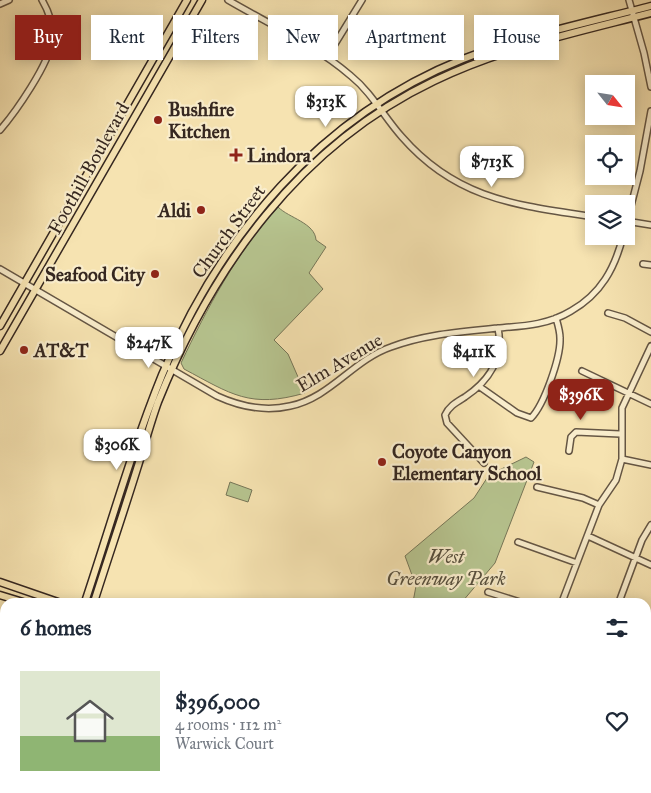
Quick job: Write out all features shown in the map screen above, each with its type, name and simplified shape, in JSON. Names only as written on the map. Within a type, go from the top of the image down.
[{"type":"main road","name":"Foothill Boulevard","points":[[0,326],[187,0]]},
{"type":"main road","name":"Foothill Boulevard","points":[[0,351],[202,0]]},
{"type":"main road","name":"Church Street","points":[[86,598],[145,420],[169,369],[224,272],[274,197],[379,107],[468,66],[632,15],[651,6]]},
{"type":"main road","name":"Church Street","points":[[632,15],[651,13]]},
{"type":"main road","name":"Church Street","points":[[95,598],[169,369]]},
{"type":"main road","points":[[0,582],[46,598]]},
{"type":"street","points":[[0,4],[9,0]]},
{"type":"street","points":[[0,130],[18,106],[50,51],[52,27],[50,14],[42,0]]},
{"type":"street","points":[[228,0],[268,23]]},
{"type":"street","points":[[338,39],[362,0]]},
{"type":"street","points":[[629,0],[644,52],[651,87]]},
{"type":"street","points":[[331,60],[353,77],[416,153],[444,174],[472,190],[507,203],[585,216]]},
{"type":"street","points":[[634,195],[651,111]]},
{"type":"street","points":[[635,224],[651,225]]},
{"type":"street","name":"Elm Avenue","points":[[0,269],[169,369],[233,403],[271,410],[292,406],[316,396],[355,367],[390,347],[419,338],[498,328],[532,326],[571,311],[598,290],[610,274],[620,245]]},
{"type":"street","points":[[643,264],[651,264]]},
{"type":"street","points":[[608,313],[625,318],[651,332]]},
{"type":"street","points":[[480,387],[517,413],[531,418],[539,406],[557,363],[560,338],[556,318]]},
{"type":"street","points":[[484,463],[447,423],[445,415],[452,406],[480,387],[495,365],[500,344],[498,328]]},
{"type":"street","points":[[564,598],[599,505],[616,480],[622,459],[620,434],[622,408],[627,393],[651,346]]},
{"type":"street","points":[[582,371],[651,404]]},
{"type":"street","points":[[569,451],[571,437],[576,432],[620,434]]},
{"type":"street","points":[[622,459],[651,465]]},
{"type":"street","points":[[537,487],[583,498],[599,505]]},
{"type":"street","points":[[619,598],[634,558],[651,524]]},
{"type":"street","points":[[588,536],[651,565]]},
{"type":"street","points":[[518,542],[577,563]]},
{"type":"street","points":[[488,592],[507,598]]},
{"type":"green space","points":[[278,207],[311,229],[315,234],[316,240],[326,247],[309,273],[323,289],[274,340],[288,354],[305,393],[270,400],[255,399],[228,392],[215,386],[184,369],[181,363],[224,281],[249,243]]},
{"type":"green space","name":"West Greenway Park","points":[[526,457],[534,462],[495,563],[465,598],[414,598],[416,586],[405,556],[474,498],[489,475]]},
{"type":"green space","points":[[230,482],[252,490],[248,502],[226,495]]},
{"type":"place","name":"Bushfire Kitchen","points":[[158,120]]},
{"type":"place","name":"Lindora","points":[[236,155]]},
{"type":"place","name":"Aldi","points":[[201,210]]},
{"type":"place","name":"Seafood City","points":[[155,274]]},
{"type":"place","name":"AT&T","points":[[24,350]]},
{"type":"place","name":"Coyote Canyon Elementary School","points":[[382,462]]}]
